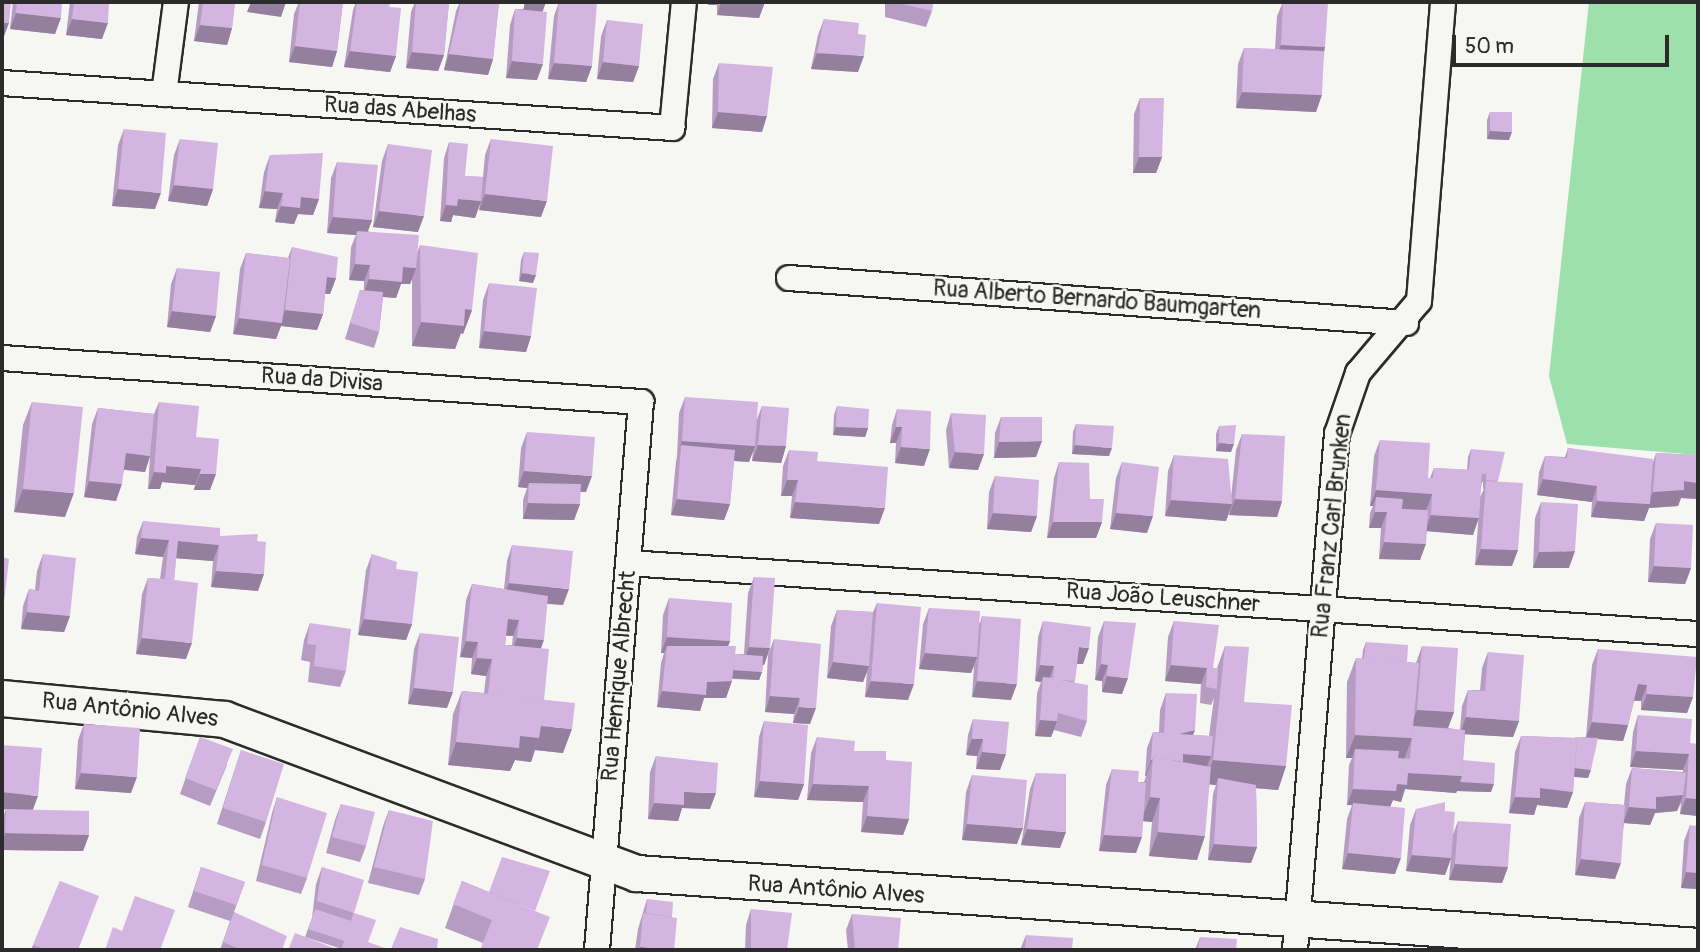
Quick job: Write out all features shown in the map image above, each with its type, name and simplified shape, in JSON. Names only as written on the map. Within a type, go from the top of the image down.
[{"type":"street","points":[[163,94],[176,2]]},
{"type":"street","name":"Rua das Abelhas","points":[[2,83],[672,128],[684,2]]},
{"type":"street","name":"Rua Franz Carl Brunken","points":[[1297,935],[1322,609],[1345,401],[1366,364],[1406,323],[1424,276],[1443,2]]},
{"type":"street","name":"Rua Alberto Bernardo Baumgarten","points":[[789,278],[1406,323]]},
{"type":"street","name":"Rua da Divisa","points":[[2,358],[641,402]]},
{"type":"street","name":"Rua Henrique Albrecht","points":[[597,950],[641,402]]},
{"type":"street","name":"Rua João Leuschner","points":[[628,563],[1698,634]]},
{"type":"street","name":"Rua Antônio Alves","points":[[2,698],[192,713],[249,725],[604,864],[730,884],[1297,935],[1698,946]]},
{"type":"green space","points":[[1589,2],[1698,2],[1698,455],[1567,444],[1549,376]]},
{"type":"building","points":[[2,2],[11,2],[9,23],[2,22]]},
{"type":"building","points":[[17,2],[62,2],[61,18],[16,13]]},
{"type":"building","points":[[74,2],[109,2],[108,23],[72,19]]},
{"type":"building","points":[[203,2],[235,2],[232,28],[200,25]]},
{"type":"building","points":[[300,2],[343,2],[337,51],[295,46]]},
{"type":"building","points":[[357,2],[390,2],[389,7],[401,8],[396,56],[350,51]]},
{"type":"building","points":[[416,2],[449,2],[444,55],[412,52]]},
{"type":"building","points":[[461,2],[499,2],[493,59],[449,54]]},
{"type":"building","points":[[559,2],[597,3],[592,66],[554,63]]},
{"type":"building","points":[[894,2],[933,2],[932,11]]},
{"type":"building","points":[[1283,2],[1328,3],[1325,47],[1281,45]]},
{"type":"building","points":[[515,9],[547,12],[543,64],[512,61]]},
{"type":"building","points":[[824,19],[859,23],[858,34],[866,35],[864,56],[817,53]]},
{"type":"building","points":[[607,20],[643,24],[639,66],[603,62]]},
{"type":"building","points":[[1244,48],[1324,51],[1322,95],[1242,92]]},
{"type":"building","points":[[719,63],[773,67],[767,116],[718,112]]},
{"type":"building","points":[[1140,98],[1164,98],[1162,157],[1139,157]]},
{"type":"building","points":[[1490,112],[1512,112],[1512,132],[1490,131]]},
{"type":"building","points":[[124,129],[166,133],[161,193],[118,189]]},
{"type":"building","points":[[180,139],[218,143],[213,189],[174,185]]},
{"type":"building","points":[[491,139],[553,146],[547,201],[485,194]]},
{"type":"building","points":[[449,142],[468,144],[465,176],[483,177],[481,201],[458,199],[457,206],[446,205]]},
{"type":"building","points":[[388,144],[432,150],[424,216],[379,211]]},
{"type":"building","points":[[323,153],[319,199],[301,197],[300,208],[281,206],[283,193],[265,191],[270,155]]},
{"type":"building","points":[[337,162],[378,165],[372,220],[333,217]]},
{"type":"building","points":[[357,231],[419,235],[416,268],[403,267],[402,282],[369,279],[370,265],[355,264]]},
{"type":"building","points":[[420,245],[478,253],[472,310],[465,309],[464,326],[421,322]]},
{"type":"building","points":[[292,247],[338,257],[336,278],[327,277],[323,314],[285,310]]},
{"type":"building","points":[[524,252],[539,253],[536,275],[522,273]]},
{"type":"building","points":[[246,253],[290,258],[282,323],[239,318]]},
{"type":"building","points":[[177,268],[220,272],[216,316],[172,311]]},
{"type":"building","points":[[489,283],[537,288],[531,336],[484,331]]},
{"type":"building","points":[[360,290],[383,292],[379,332],[350,323]]},
{"type":"building","points":[[685,397],[758,402],[755,446],[682,441]]},
{"type":"building","points":[[32,402],[83,407],[74,493],[23,489]]},
{"type":"building","points":[[159,402],[199,406],[196,437],[219,439],[216,474],[200,474],[201,469],[166,466],[166,473],[154,472]]},
{"type":"building","points":[[762,406],[789,408],[786,446],[758,445]]},
{"type":"building","points":[[837,406],[869,409],[868,428],[836,427]]},
{"type":"building","points":[[98,408],[154,414],[150,456],[126,453],[122,484],[89,481]]},
{"type":"building","points":[[897,409],[931,411],[930,449],[901,447],[902,427],[896,427]]},
{"type":"building","points":[[951,413],[986,415],[984,454],[955,452]]},
{"type":"building","points":[[1001,417],[1042,417],[1042,441],[999,442]]},
{"type":"building","points":[[1076,424],[1114,426],[1112,448],[1075,445]]},
{"type":"building","points":[[1236,425],[1234,444],[1219,443],[1219,426]]},
{"type":"building","points":[[527,432],[595,437],[592,476],[524,471]]},
{"type":"building","points":[[1242,434],[1285,436],[1282,501],[1235,499]]},
{"type":"building","points":[[1380,440],[1430,443],[1428,478],[1433,478],[1434,468],[1482,470],[1479,518],[1431,515],[1432,494],[1376,490]]},
{"type":"building","points":[[681,445],[735,450],[730,504],[677,499]]},
{"type":"building","points":[[1568,448],[1653,459],[1650,504],[1597,501],[1597,486],[1543,479],[1545,456],[1567,458]]},
{"type":"building","points":[[1471,449],[1505,452],[1498,481],[1486,480],[1486,474],[1482,474],[1482,470],[1469,470]]},
{"type":"building","points":[[789,450],[818,452],[817,461],[888,467],[885,508],[795,502],[798,480],[787,480]]},
{"type":"building","points":[[1656,453],[1698,455],[1698,483],[1684,481],[1684,490],[1653,492]]},
{"type":"building","points":[[1174,455],[1228,459],[1232,504],[1171,500]]},
{"type":"building","points":[[1059,462],[1089,463],[1090,499],[1104,499],[1102,522],[1053,522]]},
{"type":"building","points":[[1122,462],[1159,467],[1153,516],[1116,513]]},
{"type":"building","points":[[995,476],[1039,480],[1037,516],[993,513]]},
{"type":"building","points":[[1486,481],[1523,483],[1518,550],[1481,549]]},
{"type":"building","points":[[529,483],[581,484],[580,504],[528,503]]},
{"type":"building","points":[[1376,497],[1403,499],[1402,509],[1428,510],[1426,544],[1384,542],[1387,512],[1375,512]]},
{"type":"building","points":[[1541,502],[1578,504],[1575,551],[1539,552]]},
{"type":"building","points":[[143,521],[220,528],[220,536],[258,534],[257,541],[266,542],[264,574],[216,571],[219,545],[178,541],[174,580],[198,583],[192,643],[142,638],[148,578],[165,579],[169,540],[141,538]]},
{"type":"building","points":[[1656,523],[1693,525],[1691,568],[1654,566]]},
{"type":"building","points":[[512,545],[573,551],[569,589],[509,583]]},
{"type":"building","points":[[43,554],[76,558],[70,616],[27,612],[29,589],[39,591]]},
{"type":"building","points":[[372,554],[397,562],[396,569],[418,572],[412,624],[364,619]]},
{"type":"building","points":[[2,557],[9,559],[4,602],[2,602]]},
{"type":"building","points":[[754,577],[775,578],[770,648],[749,647]]},
{"type":"building","points":[[472,584],[548,596],[544,640],[517,638],[519,620],[508,619],[505,645],[549,649],[544,700],[488,694],[492,659],[477,658],[478,642],[466,641]]},
{"type":"building","points":[[669,598],[732,603],[730,641],[667,637]]},
{"type":"building","points":[[877,603],[921,607],[914,684],[871,681]]},
{"type":"building","points":[[929,608],[980,611],[977,657],[925,653]]},
{"type":"building","points":[[837,610],[873,612],[869,666],[833,662]]},
{"type":"building","points":[[982,616],[1021,619],[1017,684],[977,681]]},
{"type":"building","points":[[1043,621],[1091,627],[1089,648],[1079,647],[1075,681],[1060,680],[1088,685],[1087,721],[1058,713],[1057,721],[1040,720],[1043,677],[1053,678],[1054,666],[1040,665]]},
{"type":"building","points":[[1104,621],[1136,623],[1128,678],[1107,676],[1108,665],[1101,664]]},
{"type":"building","points":[[1174,621],[1219,625],[1213,668],[1218,668],[1217,689],[1206,687],[1207,668],[1171,665]]},
{"type":"building","points":[[310,623],[351,629],[346,671],[314,666],[316,645],[307,644]]},
{"type":"building","points":[[420,633],[459,637],[453,692],[414,688]]},
{"type":"building","points":[[774,639],[821,644],[816,708],[799,707],[800,698],[770,696]]},
{"type":"building","points":[[1366,642],[1408,645],[1407,662],[1364,659]]},
{"type":"building","points":[[667,646],[736,646],[732,681],[707,682],[706,695],[662,691]]},
{"type":"building","points":[[1225,646],[1249,647],[1244,702],[1292,705],[1286,766],[1213,760]]},
{"type":"building","points":[[1422,646],[1458,648],[1454,712],[1417,710]]},
{"type":"building","points":[[1598,649],[1697,657],[1693,697],[1647,694],[1647,685],[1638,684],[1628,725],[1592,722]]},
{"type":"building","points":[[1488,652],[1524,655],[1519,721],[1466,717],[1468,690],[1485,691]]},
{"type":"building","points":[[735,654],[763,656],[762,672],[733,670]]},
{"type":"building","points":[[1356,658],[1419,663],[1412,738],[1355,735]]},
{"type":"building","points":[[462,691],[575,703],[572,729],[541,726],[539,738],[520,736],[519,748],[456,742]]},
{"type":"building","points":[[1166,693],[1197,694],[1195,730],[1179,734],[1213,736],[1211,756],[1183,754],[1183,762],[1153,757],[1151,760],[1153,732],[1164,733]]},
{"type":"building","points":[[1638,715],[1692,719],[1690,743],[1698,744],[1698,799],[1686,798],[1689,754],[1636,751]]},
{"type":"building","points":[[973,719],[1009,722],[1006,754],[982,752],[983,739],[972,739]]},
{"type":"building","points":[[764,721],[808,725],[804,784],[760,781]]},
{"type":"building","points":[[84,724],[140,728],[137,777],[81,773]]},
{"type":"building","points":[[1413,726],[1465,730],[1462,776],[1408,773],[1407,785],[1397,784],[1396,791],[1353,789],[1355,749],[1399,751],[1398,758],[1410,759]]},
{"type":"building","points":[[1521,736],[1577,738],[1573,792],[1540,788],[1540,798],[1515,797]]},
{"type":"building","points":[[200,737],[233,749],[216,790],[185,778]]},
{"type":"building","points":[[817,737],[855,741],[854,751],[886,751],[886,760],[912,762],[909,819],[867,816],[869,786],[813,784]]},
{"type":"building","points":[[1575,737],[1598,738],[1591,770],[1575,768]]},
{"type":"building","points":[[2,745],[42,748],[38,796],[2,792]]},
{"type":"building","points":[[241,750],[284,764],[266,822],[223,808]]},
{"type":"building","points":[[656,756],[718,763],[716,793],[684,792],[684,805],[654,803]]},
{"type":"building","points":[[1153,757],[1211,767],[1205,836],[1158,832],[1160,798],[1150,797]]},
{"type":"building","points":[[1463,760],[1495,763],[1494,784],[1460,782]]},
{"type":"building","points":[[1632,768],[1686,773],[1683,795],[1656,797],[1656,809],[1629,807]]},
{"type":"building","points":[[1112,769],[1139,771],[1138,782],[1146,783],[1142,837],[1104,835]]},
{"type":"building","points":[[1036,773],[1066,774],[1066,832],[1027,829]]},
{"type":"building","points":[[972,775],[1027,780],[1023,828],[967,824]]},
{"type":"building","points":[[1218,778],[1256,785],[1257,847],[1214,844]]},
{"type":"building","points":[[277,797],[327,813],[307,878],[262,865]]},
{"type":"building","points":[[1445,802],[1445,811],[1455,812],[1451,858],[1412,855],[1416,809]]},
{"type":"building","points":[[1585,802],[1625,805],[1621,863],[1581,859]]},
{"type":"building","points":[[1353,803],[1405,808],[1401,858],[1348,853]]},
{"type":"building","points":[[341,804],[375,812],[366,846],[332,837]]},
{"type":"building","points":[[6,809],[89,811],[89,835],[5,833]]},
{"type":"building","points":[[389,810],[433,821],[425,879],[374,867]]},
{"type":"building","points":[[1458,821],[1511,824],[1508,867],[1455,864]]},
{"type":"building","points":[[1690,825],[1698,826],[1698,873],[1686,872]]},
{"type":"building","points":[[502,857],[550,871],[535,911],[489,892]]},
{"type":"building","points":[[201,867],[245,882],[236,905],[194,891]]},
{"type":"building","points":[[322,867],[364,880],[354,913],[317,901]]},
{"type":"building","points":[[60,881],[99,896],[78,950],[47,950],[33,945]]},
{"type":"building","points":[[462,881],[550,917],[537,950],[480,950],[492,920],[453,904]]},
{"type":"building","points":[[135,896],[175,910],[160,950],[105,950],[113,927],[122,931]]},
{"type":"building","points":[[647,899],[673,902],[672,917],[646,913]]},
{"type":"building","points":[[315,909],[351,921],[345,941],[308,929]]},
{"type":"building","points":[[751,909],[792,913],[787,950],[751,950]]},
{"type":"building","points":[[234,912],[287,936],[282,950],[242,950],[223,942]]},
{"type":"building","points":[[354,913],[376,920],[368,942],[390,950],[341,950]]},
{"type":"building","points":[[643,913],[677,918],[674,950],[640,947]]},
{"type":"building","points":[[852,914],[901,918],[898,950],[855,950]]},
{"type":"building","points":[[400,927],[438,939],[437,950],[391,949]]},
{"type":"building","points":[[295,933],[336,949],[336,950],[288,950]]},
{"type":"building","points":[[1026,935],[1073,938],[1072,950],[1025,950]]},
{"type":"building","points":[[1200,937],[1237,939],[1236,950],[1198,950]]}]
